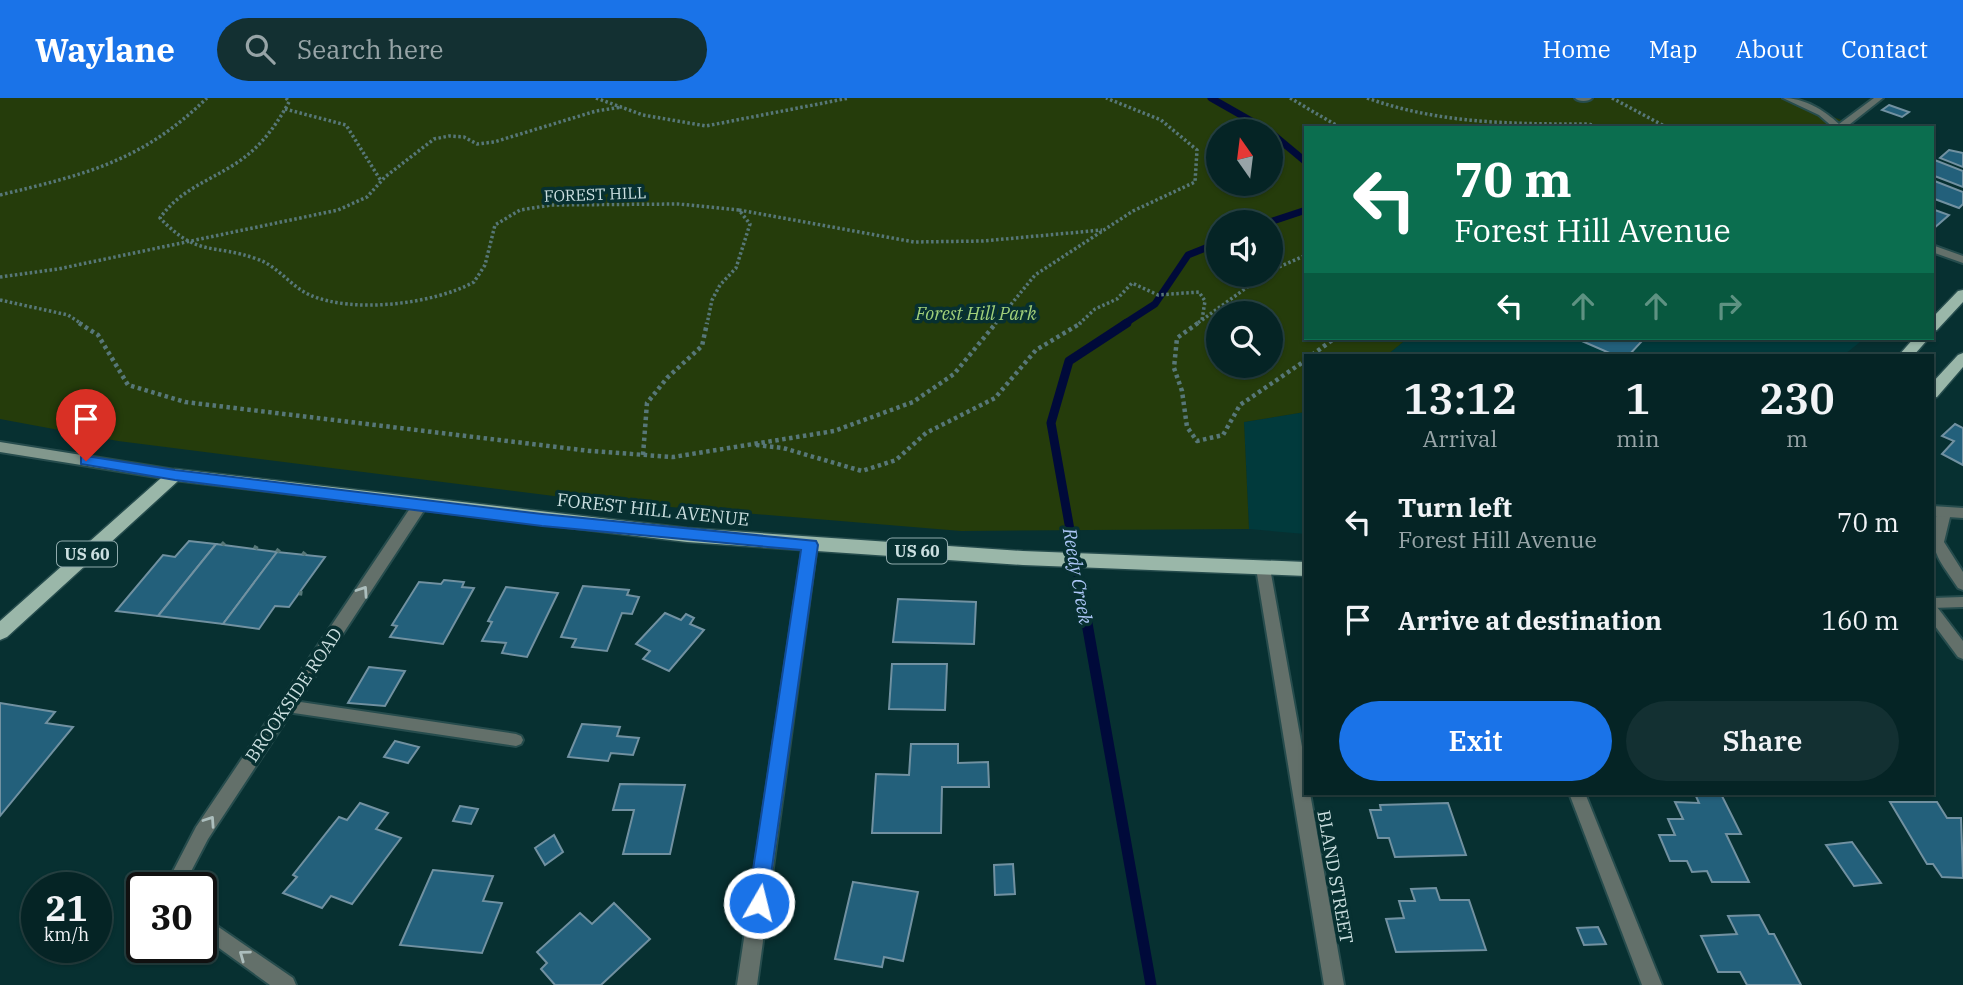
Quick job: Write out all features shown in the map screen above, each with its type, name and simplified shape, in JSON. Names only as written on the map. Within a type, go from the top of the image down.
[{"type":"main road","points":[[1934,325],[1963,294]]},
{"type":"main road","points":[[1907,354],[1920,340]]},
{"type":"main road","points":[[1934,391],[1963,358]]},
{"type":"main road","name":"FOREST HILL AVENUE","points":[[0,446],[175,475],[674,534],[1023,558],[1304,569]]},
{"type":"main road","name":"US 60","points":[[0,632],[175,475]]},
{"type":"street","points":[[1581,98],[1588,98]]},
{"type":"street","points":[[1934,248],[1963,260]]},
{"type":"street","name":"BROOKSIDE ROAD","points":[[182,872],[202,833],[420,505]]},
{"type":"street","points":[[1963,513],[1938,512],[1937,542],[1963,584]]},
{"type":"street","points":[[747,985],[810,545]]},
{"type":"street","name":"BLAND STREET","points":[[1263,568],[1334,985]]},
{"type":"street","points":[[1934,614],[1963,653]]},
{"type":"street","points":[[1578,795],[1652,985]]},
{"type":"street","points":[[217,935],[286,985]]},
{"type":"lane","points":[[1787,98],[1822,113],[1837,126]]},
{"type":"lane","points":[[1842,126],[1879,98]]},
{"type":"lane","points":[[1934,603],[1963,602]]},
{"type":"lane","points":[[287,706],[516,740]]},
{"type":"path","points":[[0,195],[94,171],[145,151],[182,125],[207,98]]},
{"type":"path","name":"FOREST HILL","points":[[286,98],[289,102],[276,127],[238,162],[174,199],[160,218],[173,232],[199,247],[235,252],[261,260],[283,272],[294,287],[318,298],[351,305],[391,303],[420,300],[467,286],[479,278],[495,225],[520,211],[602,203],[678,204],[738,210]]},
{"type":"path","points":[[596,98],[643,115],[706,126],[849,98]]},
{"type":"path","points":[[0,300],[68,315],[98,335],[128,386],[185,402],[673,457],[834,431],[913,402],[954,374],[1035,275],[1133,211],[1195,182],[1197,150],[1161,120],[1107,98]]},
{"type":"path","points":[[1290,98],[1338,126]]},
{"type":"path","points":[[1367,98],[1420,117],[1596,126]]},
{"type":"path","points":[[1612,98],[1664,126]]},
{"type":"path","points":[[0,277],[58,270],[338,211],[367,197],[381,181],[434,139],[449,136],[464,137],[477,144],[494,142],[596,111],[622,107]]},
{"type":"path","points":[[285,108],[346,125],[365,150],[381,181]]},
{"type":"path","points":[[738,210],[914,242],[983,241],[1104,230]]},
{"type":"path","points":[[643,455],[647,403],[667,378],[702,346],[712,300],[720,285],[736,268],[750,224],[738,210]]},
{"type":"path","points":[[1283,265],[1304,256]]},
{"type":"path","points":[[748,444],[783,448],[862,471],[896,460],[926,432],[995,398],[1036,350],[1081,323],[1095,309],[1117,299],[1132,283],[1158,295],[1199,292],[1205,301],[1202,320]]},
{"type":"path","points":[[1247,287],[1177,338],[1174,368],[1182,391],[1187,427],[1197,441],[1223,435],[1240,405],[1304,361]]},
{"type":"path","points":[[1313,354],[1332,340]]},
{"type":"shaded area","points":[[1406,340],[1863,340],[1845,354],[1388,354]]},
{"type":"shaded area","points":[[1304,412],[1304,534],[1249,529],[1244,422]]},
{"type":"green space","name":"Forest Hill Park","points":[[0,98],[1784,98],[1849,123],[1845,126],[1304,126],[1304,340],[1406,340],[1388,354],[1304,354],[1304,412],[1244,422],[1249,529],[961,531],[586,500],[118,441],[0,419]]},
{"type":"building","points":[[1889,105],[1909,112],[1902,117],[1882,110]]},
{"type":"building","points":[[1949,150],[1963,153],[1963,167],[1940,158]]},
{"type":"building","points":[[1934,160],[1963,171],[1963,187],[1934,176]]},
{"type":"building","points":[[1934,181],[1963,192],[1963,204],[1959,208],[1934,199]]},
{"type":"building","points":[[1934,210],[1949,215],[1934,228]]},
{"type":"building","points":[[1580,340],[1643,340],[1630,354],[1612,354]]},
{"type":"building","points":[[1955,424],[1963,428],[1963,465],[1942,454],[1954,441],[1942,436]]},
{"type":"building","points":[[189,541],[216,544],[158,616],[116,611],[163,555],[175,557]]},
{"type":"building","points":[[216,544],[277,552],[223,624],[158,616]]},
{"type":"building","points":[[277,552],[325,557],[289,607],[275,606],[259,629],[223,624]]},
{"type":"building","points":[[444,580],[464,582],[462,587],[474,588],[443,644],[390,637],[397,626],[392,625],[419,582],[441,584]]},
{"type":"building","points":[[583,586],[629,590],[627,595],[639,597],[632,614],[622,613],[607,651],[572,647],[576,639],[561,637]]},
{"type":"building","points":[[506,587],[558,593],[527,657],[502,653],[506,643],[482,641],[492,622],[488,621]]},
{"type":"building","points":[[898,599],[976,602],[974,644],[893,642]]},
{"type":"building","points":[[665,613],[681,620],[686,614],[694,618],[690,624],[704,630],[669,671],[643,659],[650,651],[636,644]]},
{"type":"building","points":[[892,664],[947,664],[945,710],[889,709]]},
{"type":"building","points":[[369,667],[405,671],[385,706],[348,703]]},
{"type":"building","points":[[0,703],[55,712],[46,723],[73,727],[0,816]]},
{"type":"building","points":[[582,724],[620,727],[617,736],[639,738],[633,755],[611,753],[608,761],[568,757]]},
{"type":"building","points":[[395,741],[419,747],[408,763],[384,757]]},
{"type":"building","points":[[911,744],[958,744],[958,763],[988,762],[989,787],[942,787],[941,833],[872,833],[876,774],[909,775]]},
{"type":"building","points":[[620,784],[685,785],[670,854],[623,854],[634,810],[613,810]]},
{"type":"building","points":[[1695,795],[1722,795],[1741,834],[1726,834],[1749,882],[1712,882],[1707,871],[1692,872],[1687,861],[1670,861],[1659,835],[1675,835],[1668,819],[1683,819],[1675,802],[1699,803]]},
{"type":"building","points":[[1890,802],[1937,802],[1947,818],[1961,818],[1963,878],[1942,877],[1933,864],[1927,864]]},
{"type":"building","points":[[360,803],[388,813],[376,829],[401,838],[352,904],[331,896],[322,908],[283,893],[297,877],[293,875],[339,817],[347,820]]},
{"type":"building","points":[[1448,803],[1466,855],[1395,857],[1389,838],[1378,838],[1370,810],[1381,810],[1380,805]]},
{"type":"building","points":[[460,806],[478,809],[471,824],[453,821]]},
{"type":"building","points":[[554,835],[563,852],[545,865],[535,848]]},
{"type":"building","points":[[1852,842],[1881,883],[1854,886],[1826,845]]},
{"type":"building","points":[[1013,864],[1015,894],[995,895],[994,865]]},
{"type":"building","points":[[433,870],[493,876],[483,901],[502,903],[482,953],[400,945]]},
{"type":"building","points":[[853,882],[918,892],[903,961],[884,957],[882,967],[835,959]]},
{"type":"building","points":[[1436,888],[1440,900],[1469,900],[1486,950],[1396,952],[1386,919],[1404,918],[1399,901],[1415,901],[1411,889]]},
{"type":"building","points":[[614,903],[650,939],[601,985],[555,985],[541,969],[547,963],[537,952],[580,913],[592,924]]},
{"type":"building","points":[[1759,915],[1769,934],[1774,934],[1801,985],[1747,985],[1740,972],[1718,972],[1701,936],[1737,934],[1728,916]]},
{"type":"building","points":[[1598,927],[1606,944],[1584,945],[1577,928]]},
{"type":"waterway","name":"Reedy Creek","points":[[1211,98],[1248,119]]},
{"type":"waterway","name":"Reedy Creek","points":[[1283,143],[1304,160]]},
{"type":"waterway","name":"Reedy Creek","points":[[1283,218],[1304,211]]},
{"type":"waterway","name":"Reedy Creek","points":[[1124,324],[1155,304],[1188,255],[1206,248]]},
{"type":"waterway","name":"Reedy Creek","points":[[1085,614],[1051,423],[1069,361],[1127,323]]},
{"type":"waterway","name":"Reedy Creek","points":[[1085,612],[1151,985]]},
{"type":"route","points":[[86,461],[175,475],[542,520],[810,545],[759,903]]}]
